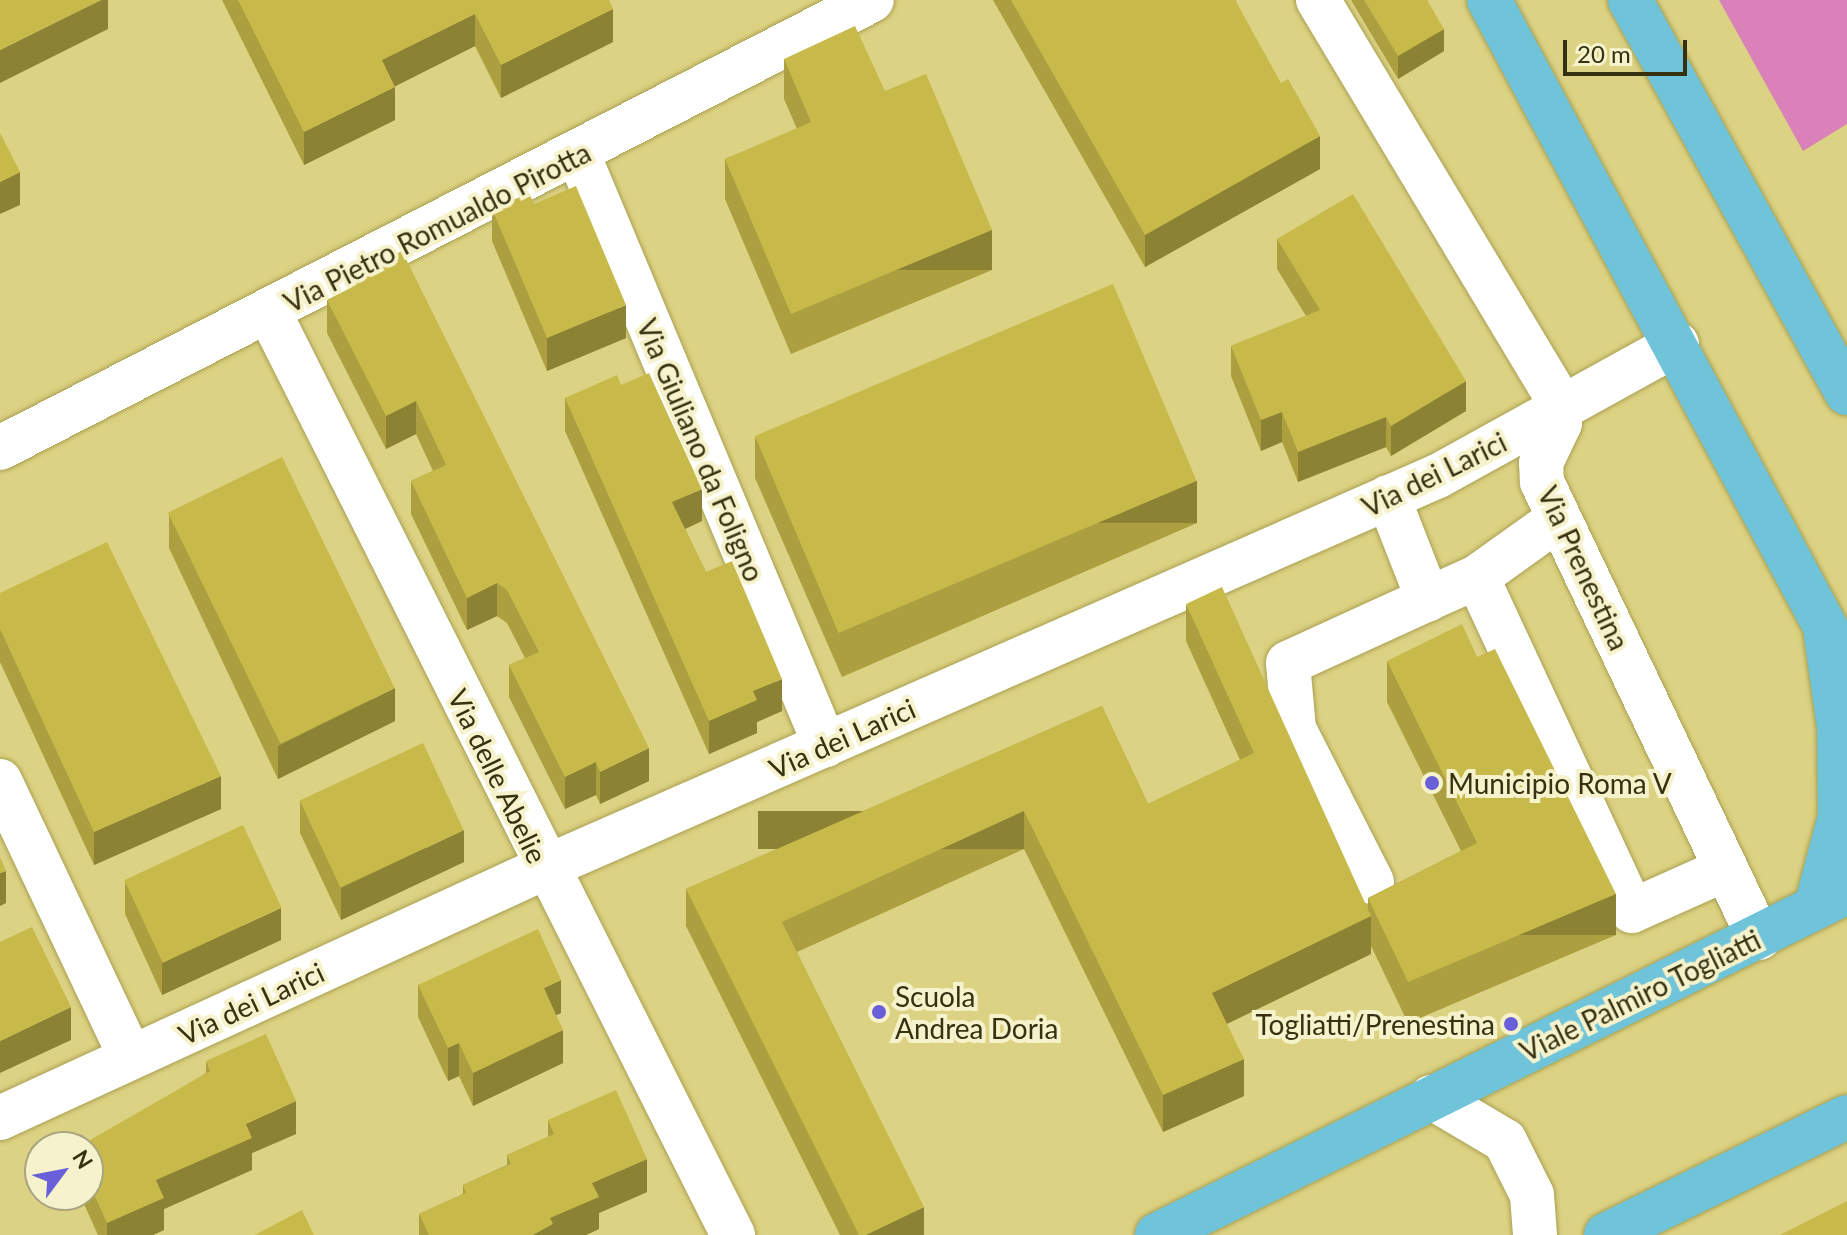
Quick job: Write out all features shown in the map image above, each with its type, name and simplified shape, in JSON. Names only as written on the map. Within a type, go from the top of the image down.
[{"type":"main road","points":[[1489,0],[1677,344],[1847,667]]},
{"type":"main road","points":[[1630,0],[1845,388]]},
{"type":"main road","points":[[1824,626],[1839,727],[1840,817],[1832,900]]},
{"type":"main road","name":"Viale Palmiro Togliatti","points":[[1157,1235],[1832,900]]},
{"type":"main road","points":[[1606,1235],[1844,1124]]},
{"type":"street","name":"Via Pietro Romualdo Pirotta","points":[[0,448],[270,314],[872,0]]},
{"type":"street","points":[[1318,0],[1511,312],[1560,408]]},
{"type":"street","name":"Via Giuliano da Foligno","points":[[578,154],[825,745]]},
{"type":"street","name":"Via delle Abelie","points":[[270,314],[544,868],[733,1235]]},
{"type":"street","name":"Via dei Larici","points":[[0,1118],[544,868],[1388,497],[1677,344]]},
{"type":"street","name":"Via Prenestina","points":[[1560,408],[1540,470],[1558,519],[1759,938]]},
{"type":"street","points":[[1388,497],[1428,599]]},
{"type":"street","points":[[1372,882],[1294,729],[1288,663],[1477,577],[1558,519]]},
{"type":"street","points":[[1477,577],[1632,911],[1726,869]]},
{"type":"street","points":[[0,781],[131,1058]]},
{"type":"street","points":[[1431,1097],[1505,1141],[1532,1195],[1535,1235]]},
{"type":"shaded area","points":[[1719,0],[1847,0],[1847,124],[1803,151]]},
{"type":"building","points":[[0,0],[101,0],[0,50]]},
{"type":"building","points":[[238,0],[609,0],[613,9],[501,65],[475,14],[382,60],[395,87],[304,132]]},
{"type":"building","points":[[1011,0],[1235,0],[1281,83],[1288,79],[1320,136],[1145,235]]},
{"type":"building","points":[[1364,0],[1427,0],[1444,29],[1398,56]]},
{"type":"building","points":[[855,26],[885,91],[926,74],[992,230],[791,314],[725,159],[811,122],[784,59]]},
{"type":"building","points":[[0,133],[20,172],[0,182]]},
{"type":"building","points":[[576,186],[626,305],[547,338],[492,209],[529,193],[534,204]]},
{"type":"building","points":[[1353,194],[1466,381],[1391,426],[1386,417],[1298,452],[1282,412],[1261,420],[1231,346],[1320,310],[1277,239]]},
{"type":"building","points":[[402,251],[649,748],[600,772],[596,762],[565,777],[509,665],[539,652],[507,590],[497,583],[467,598],[411,481],[446,465],[416,401],[386,416],[327,300],[356,285],[352,276]]},
{"type":"building","points":[[1113,284],[1197,481],[839,633],[755,436]]},
{"type":"building","points":[[649,373],[702,489],[672,502],[706,572],[732,561],[782,679],[753,691],[757,700],[709,721],[565,398],[617,375],[621,385]]},
{"type":"building","points":[[282,457],[395,688],[281,744],[168,513]]},
{"type":"building","points":[[107,542],[221,776],[94,832],[0,629],[0,593]]},
{"type":"building","points":[[1222,587],[1371,916],[1212,993],[1244,1059],[1163,1095],[1024,811],[782,922],[924,1207],[866,1235],[859,1235],[686,889],[1102,706],[1148,804],[1254,753],[1186,604]]},
{"type":"building","points":[[1462,624],[1477,657],[1495,649],[1616,894],[1408,982],[1368,898],[1477,843],[1387,661]]},
{"type":"building","points":[[423,743],[464,830],[340,887],[300,800]]},
{"type":"building","points":[[243,825],[281,907],[163,963],[124,880]]},
{"type":"building","points":[[0,857],[6,871],[0,873]]},
{"type":"building","points":[[32,927],[71,1007],[0,1041],[0,942]]},
{"type":"building","points":[[538,929],[561,980],[544,988],[563,1030],[473,1073],[459,1043],[448,1048],[418,985]]},
{"type":"building","points":[[266,1034],[296,1101],[246,1124],[252,1138],[156,1180],[164,1198],[107,1223],[102,1211],[104,1211],[104,1132],[210,1071],[206,1061]]},
{"type":"building","points":[[616,1090],[647,1159],[592,1183],[599,1197],[550,1218],[553,1224],[533,1235],[429,1235],[419,1214],[466,1193],[463,1185],[511,1164],[507,1155],[554,1134],[548,1120]]},
{"type":"building","points":[[1847,1201],[1847,1235],[1780,1235]]},
{"type":"building","points":[[302,1210],[314,1235],[255,1235]]},
{"type":"place","name":"Municipio Roma V","points":[[1432,783]]},
{"type":"place","name":"Scuola Andrea Doria","points":[[879,1012]]},
{"type":"place","name":"Togliatti/Prenestina","points":[[1511,1024]]}]
